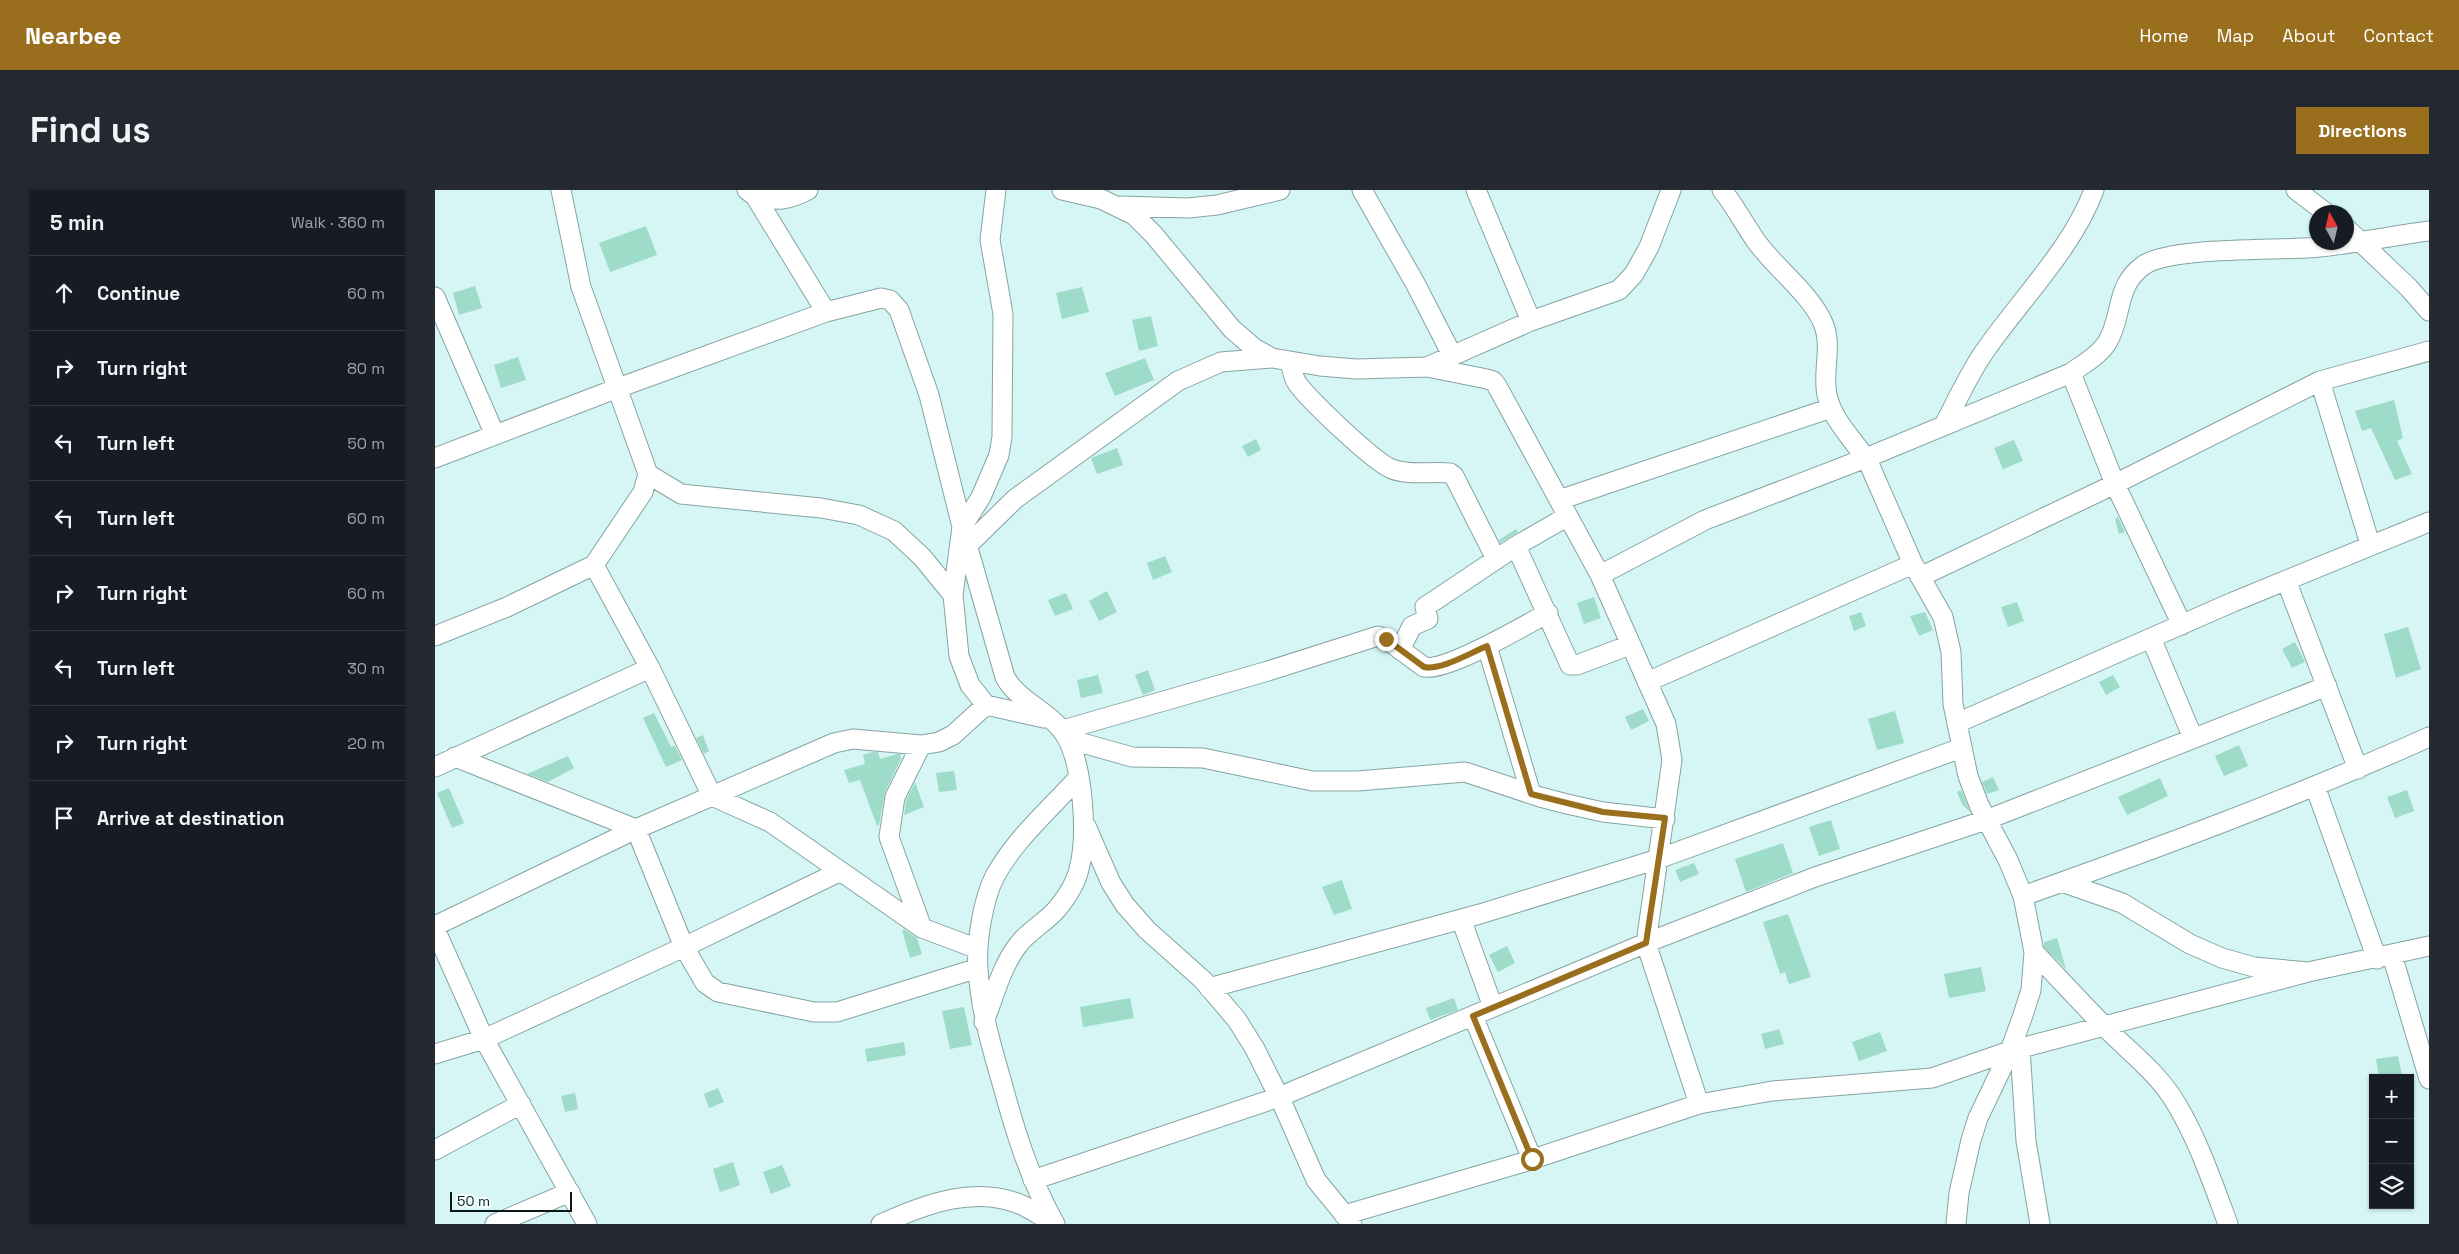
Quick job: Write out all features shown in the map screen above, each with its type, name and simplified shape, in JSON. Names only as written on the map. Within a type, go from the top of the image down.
[{"type":"street","points":[[435,636],[507,607],[593,565],[643,492],[648,474],[581,287],[561,190]]},
{"type":"street","points":[[751,193],[778,201],[796,196],[808,190]]},
{"type":"street","points":[[996,190],[990,240],[1003,314],[1002,437],[999,455],[981,497],[962,527],[953,595],[959,656],[970,685],[986,705],[1060,729],[1132,757],[1203,758],[1312,781],[1358,780],[1465,772],[1531,794],[1603,812],[1665,818]]},
{"type":"street","points":[[1062,190],[1101,199],[1134,215],[1154,235],[1237,334],[1254,348],[1281,360],[1293,374],[1301,388],[1349,436],[1387,467],[1399,471],[1450,473],[1454,476],[1496,559]]},
{"type":"street","points":[[1118,206],[1188,208],[1217,205],[1280,190]]},
{"type":"street","points":[[1362,190],[1415,283],[1452,355]]},
{"type":"street","points":[[1476,190],[1531,321]]},
{"type":"street","points":[[1427,366],[1531,321],[1619,290],[1634,274],[1649,247],[1671,190]]},
{"type":"street","points":[[1722,190],[1741,214],[1756,240],[1823,322],[1827,342],[1826,393],[1831,408],[1866,458],[1917,570],[1943,617],[1948,636],[1957,723],[1968,776],[1986,820],[2008,860],[2023,896],[2034,952],[2031,990],[2015,1050],[1978,1118],[1959,1192],[1956,1224]]},
{"type":"street","points":[[1944,424],[1976,364],[2073,233],[2087,209],[2094,190]]},
{"type":"street","points":[[2296,190],[2316,205]]},
{"type":"street","points":[[751,193],[825,312]]},
{"type":"street","points":[[2354,235],[2429,231]]},
{"type":"street","points":[[2354,235],[2429,311]]},
{"type":"street","points":[[1600,575],[1705,520],[1866,458],[1944,424],[2071,373],[2097,354],[2107,344],[2112,334],[2123,290],[2133,275],[2145,265],[2171,256],[2309,248]]},
{"type":"street","points":[[435,297],[495,435]]},
{"type":"street","points":[[435,458],[617,388],[825,312],[881,298],[889,300],[899,310],[929,395],[967,546],[1005,677],[1015,692],[1060,729],[1078,778],[1083,841],[1079,869],[1073,886],[1057,909],[1018,944],[1008,960],[984,1022]]},
{"type":"street","points":[[1647,682],[1917,570],[2115,484],[2320,381],[2427,356]]},
{"type":"street","points":[[967,546],[1015,499],[1178,381],[1221,362],[1281,360],[1356,369],[1427,366],[1493,381],[1600,575],[1670,740],[1672,760],[1646,943],[1699,1104]]},
{"type":"street","points":[[2071,373],[2115,484],[2182,624]]},
{"type":"street","points":[[2320,381],[2370,544]]},
{"type":"street","points":[[1400,650],[1413,626],[1428,619],[1425,607],[1516,546],[1563,508],[1831,408]]},
{"type":"street","points":[[648,474],[681,494],[821,508],[859,515],[895,531],[922,557],[953,595]]},
{"type":"street","points":[[1957,723],[2182,624],[2370,544],[2429,522]]},
{"type":"street","points":[[1516,546],[1570,665],[1577,665],[1630,645]]},
{"type":"street","points":[[593,565],[650,668],[712,796],[770,822],[839,872],[922,928],[978,958]]},
{"type":"street","points":[[2286,580],[2359,769]]},
{"type":"street","points":[[1060,729],[1268,671],[1379,636],[1429,668],[1453,661],[1487,646],[1548,613]]},
{"type":"street","points":[[2151,638],[2193,738]]},
{"type":"street","points":[[1487,646],[1531,794]]},
{"type":"street","points":[[435,767],[650,668]]},
{"type":"street","points":[[1033,1180],[1279,1097],[1646,943],[1815,877],[1986,820],[2327,686]]},
{"type":"street","points":[[587,1224],[484,1039],[435,927],[636,829],[843,741],[853,739],[921,745],[939,742],[953,736],[986,705]]},
{"type":"street","points":[[2023,896],[2205,830],[2359,769],[2429,738]]},
{"type":"street","points":[[921,745],[895,797],[889,837],[922,928]]},
{"type":"street","points":[[1209,988],[1461,919],[1658,858],[1961,748]]},
{"type":"street","points":[[455,757],[636,829],[685,947],[705,983],[717,992],[814,1012],[837,1012],[978,958]]},
{"type":"street","points":[[1055,1224],[1033,1180],[1009,1110],[984,1022],[978,958],[981,926],[995,878],[1010,853],[1078,778]]},
{"type":"street","points":[[2315,786],[2384,957],[2429,1078]]},
{"type":"street","points":[[1082,816],[1111,883],[1125,905],[1147,930],[1209,988],[1237,1020],[1255,1049],[1279,1097],[1316,1180],[1348,1220],[1699,1104],[1772,1092],[1933,1078],[2015,1050],[2104,1026],[2308,972],[2429,946]]},
{"type":"street","points":[[435,1054],[484,1039],[685,947],[839,872]]},
{"type":"street","points":[[2062,882],[2122,904],[2190,944],[2222,958],[2254,967],[2308,972]]},
{"type":"street","points":[[1461,919],[1493,1007]]},
{"type":"street","points":[[2034,952],[2104,1026],[2144,1064],[2177,1105],[2199,1148],[2228,1224]]},
{"type":"street","points":[[1473,1016],[1532,1159]]},
{"type":"street","points":[[2015,1050],[2026,1141],[2040,1224]]},
{"type":"street","points":[[435,1150],[521,1104]]},
{"type":"street","points":[[495,1224],[570,1192]]},
{"type":"street","points":[[881,1224],[912,1210],[947,1200],[984,1196],[1023,1206],[1055,1224]]},
{"type":"building","points":[[646,226],[657,255],[610,272],[599,243]]},
{"type":"building","points":[[475,286],[482,308],[459,315],[453,293]]},
{"type":"building","points":[[1082,287],[1089,312],[1062,319],[1056,293]]},
{"type":"building","points":[[1151,316],[1158,346],[1139,351],[1132,320]]},
{"type":"building","points":[[518,357],[526,380],[501,388],[494,365]]},
{"type":"building","points":[[1145,358],[1154,380],[1115,396],[1105,373]]},
{"type":"building","points":[[2394,400],[2403,438],[2397,441],[2412,474],[2395,480],[2371,428],[2362,431],[2355,411]]},
{"type":"building","points":[[1256,439],[1261,450],[1248,457],[1242,446]]},
{"type":"building","points":[[2014,440],[2023,461],[2003,469],[1994,448]]},
{"type":"building","points":[[1117,448],[1123,465],[1097,474],[1091,458]]},
{"type":"building","points":[[2118,517],[2125,532],[2119,534],[2115,519]]},
{"type":"building","points":[[1516,529],[1518,532],[1500,543],[1499,540]]},
{"type":"building","points":[[1165,556],[1172,572],[1153,580],[1147,563]]},
{"type":"building","points":[[1107,591],[1117,612],[1099,621],[1089,601]]},
{"type":"building","points":[[1066,593],[1073,609],[1055,616],[1048,600]]},
{"type":"building","points":[[1594,597],[1601,618],[1584,624],[1577,603]]},
{"type":"building","points":[[2017,602],[2024,621],[2008,627],[2001,607]]},
{"type":"building","points":[[1861,612],[1866,626],[1854,631],[1849,616]]},
{"type":"building","points":[[1925,612],[1933,630],[1919,636],[1910,616]]},
{"type":"building","points":[[2408,627],[2421,669],[2396,678],[2384,634]]},
{"type":"building","points":[[2295,642],[2305,662],[2292,668],[2282,649]]},
{"type":"building","points":[[1148,670],[1155,690],[1143,695],[1135,675]]},
{"type":"building","points":[[1098,675],[1103,693],[1081,698],[1077,680]]},
{"type":"building","points":[[2113,675],[2120,687],[2106,695],[2099,682]]},
{"type":"building","points":[[1643,709],[1649,721],[1631,730],[1625,717]]},
{"type":"building","points":[[1895,711],[1904,743],[1877,750],[1868,719]]},
{"type":"building","points":[[654,713],[671,747],[675,746],[682,760],[666,767],[643,718]]},
{"type":"building","points":[[703,735],[709,751],[704,754],[696,738]]},
{"type":"building","points":[[2239,745],[2248,766],[2224,776],[2215,756]]},
{"type":"building","points":[[878,752],[880,759],[900,754],[901,759],[885,792],[879,825],[877,826],[860,780],[849,783],[844,770],[865,764],[863,755]]},
{"type":"building","points":[[568,756],[574,768],[548,782],[527,774]]},
{"type":"building","points":[[954,771],[957,790],[939,792],[936,773]]},
{"type":"building","points":[[1993,777],[1999,790],[1987,794],[1982,782]]},
{"type":"building","points":[[2160,778],[2168,796],[2127,815],[2118,797]]},
{"type":"building","points":[[915,782],[924,807],[904,815],[906,800]]},
{"type":"building","points":[[449,788],[464,823],[452,828],[437,793]]},
{"type":"building","points":[[1961,790],[1971,813],[1962,804],[1957,792]]},
{"type":"building","points":[[2407,790],[2414,811],[2395,818],[2387,797]]},
{"type":"building","points":[[1831,820],[1840,849],[1819,856],[1809,827]]},
{"type":"building","points":[[1783,843],[1793,873],[1746,892],[1735,859]]},
{"type":"building","points":[[1694,863],[1699,874],[1680,882],[1675,870]]},
{"type":"building","points":[[1342,880],[1352,909],[1334,915],[1322,887]]},
{"type":"building","points":[[1788,914],[1811,977],[1789,984],[1785,972],[1780,974],[1763,922]]},
{"type":"building","points":[[902,930],[917,938],[922,954],[910,958]]},
{"type":"building","points":[[2057,938],[2066,969],[2044,947],[2044,942]]},
{"type":"building","points":[[1507,946],[1515,963],[1498,972],[1489,955]]},
{"type":"building","points":[[1981,967],[1986,991],[1949,998],[1944,974]]},
{"type":"building","points":[[1130,998],[1134,1018],[1083,1027],[1080,1007]]},
{"type":"building","points":[[1454,998],[1458,1010],[1430,1020],[1426,1008]]},
{"type":"building","points":[[964,1007],[972,1045],[950,1049],[942,1011]]},
{"type":"building","points":[[1779,1029],[1784,1044],[1765,1049],[1761,1034]]},
{"type":"building","points":[[1880,1032],[1887,1051],[1859,1061],[1852,1042]]},
{"type":"building","points":[[904,1042],[906,1055],[867,1062],[865,1049]]},
{"type":"building","points":[[2398,1056],[2402,1074],[2378,1074],[2376,1059]]},
{"type":"building","points":[[718,1088],[724,1102],[709,1108],[704,1094]]},
{"type":"building","points":[[575,1093],[578,1109],[565,1112],[561,1096]]},
{"type":"building","points":[[733,1162],[740,1185],[720,1192],[713,1169]]},
{"type":"building","points":[[782,1165],[791,1186],[771,1194],[763,1172]]},
{"type":"route","points":[[1386,639],[1424,667],[1429,668],[1453,661],[1487,646],[1531,794],[1603,812],[1665,818],[1649,912],[1646,943],[1473,1016],[1532,1159]]}]
